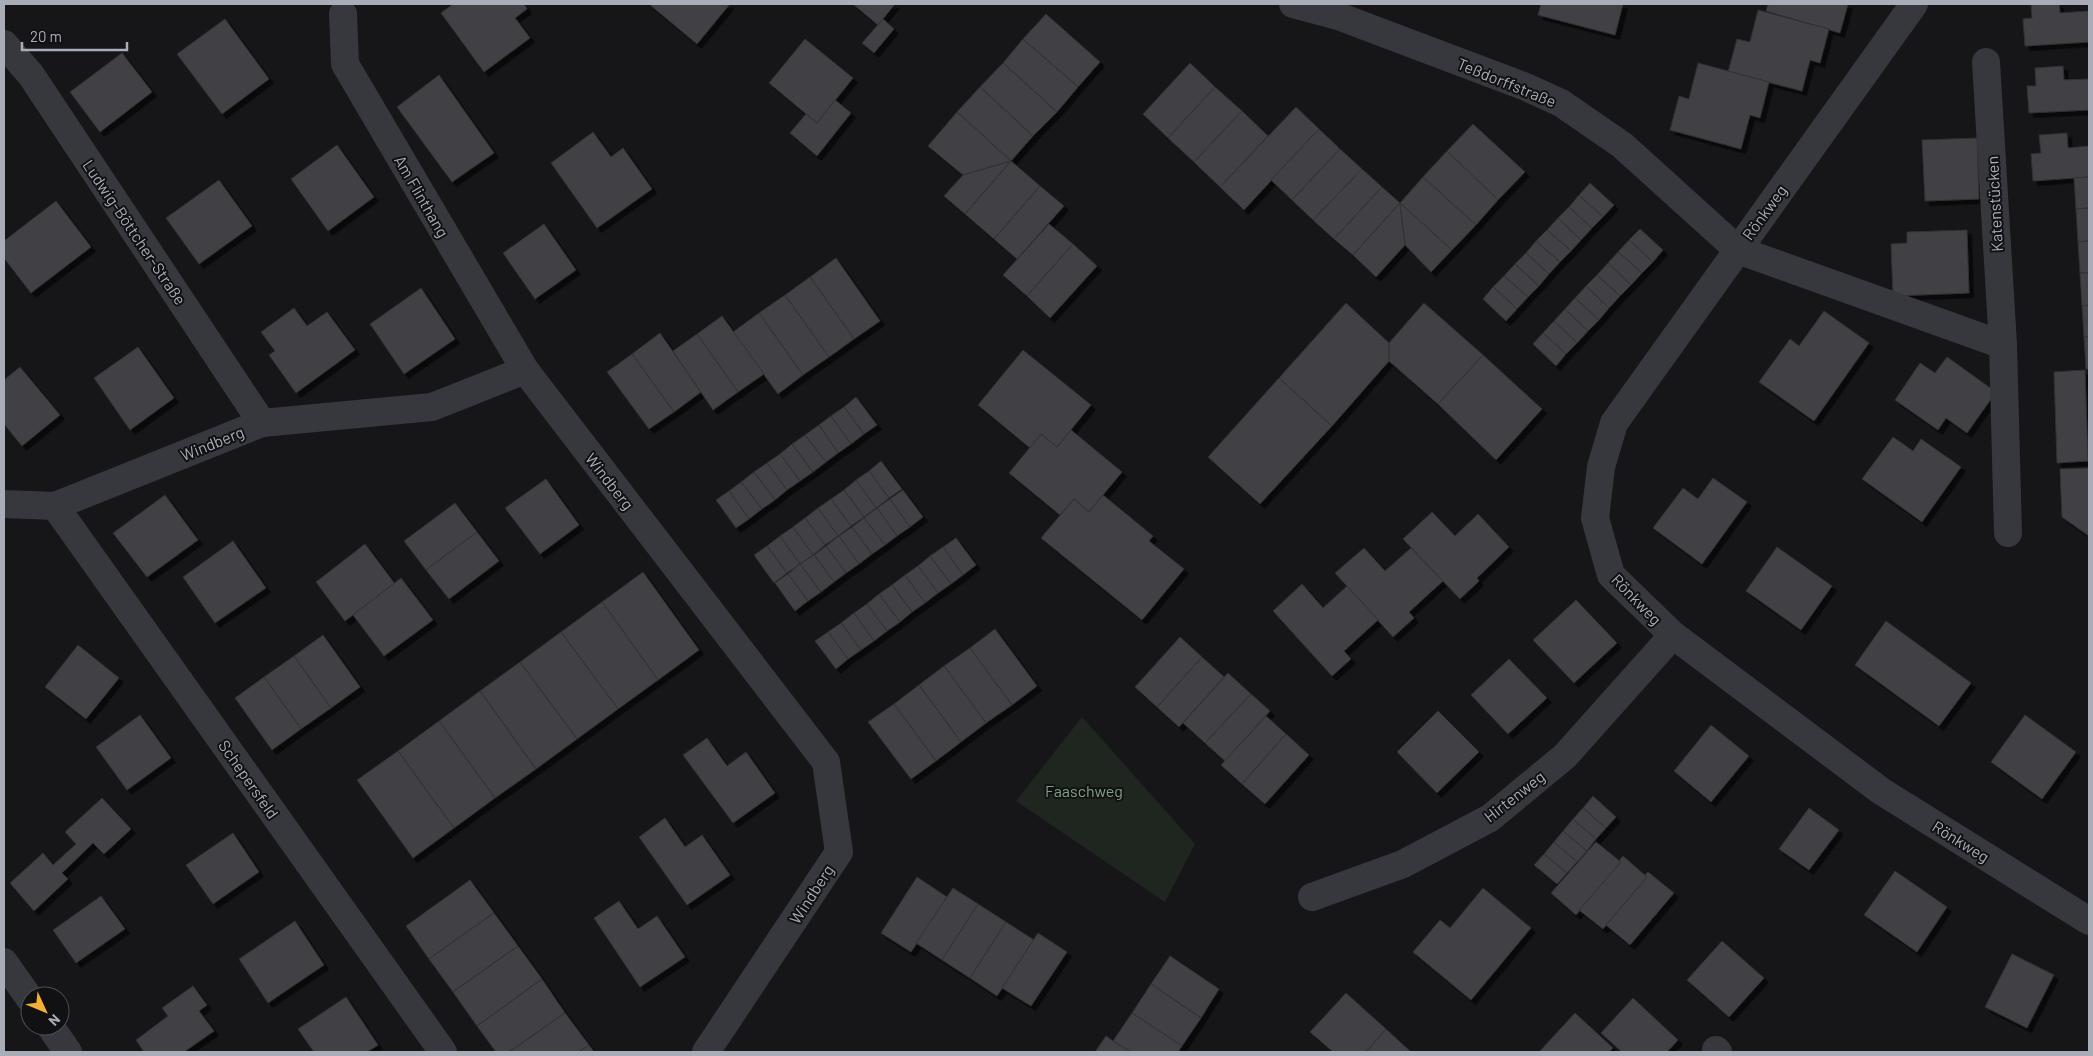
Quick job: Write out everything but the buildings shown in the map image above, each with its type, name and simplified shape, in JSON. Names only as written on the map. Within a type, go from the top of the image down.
[{"type":"street","name":"Teßdorffstraße","points":[[1294,4],[1338,16],[1526,87],[1561,103],[1622,145],[1738,250]]},
{"type":"street","name":"Rönkweg","points":[[1914,4],[1614,423],[1601,467],[1596,518],[1611,575],[1673,635],[1882,791],[2089,921]]},
{"type":"street","name":"Am Flinthang","points":[[343,14],[345,64],[525,370]]},
{"type":"street","name":"Ludwig-Böttcher-Straße","points":[[4,44],[31,75],[262,423]]},
{"type":"street","name":"Katenstücken","points":[[1986,62],[2002,345],[2008,533]]},
{"type":"street","points":[[1738,250],[2002,345]]},
{"type":"street","name":"Windberg","points":[[4,504],[55,506],[262,423],[432,407],[525,370],[826,762],[838,852],[706,1052]]},
{"type":"street","name":"Schepersfeld","points":[[55,506],[443,1052]]},
{"type":"street","name":"Hirtenweg","points":[[1312,897],[1403,864],[1490,818],[1565,756],[1673,635]]},
{"type":"street","points":[[4,962],[21,986]]},
{"type":"street","points":[[57,1036],[68,1052]]},
{"type":"green space","name":"Faaschweg","points":[[1082,717],[1195,844],[1165,902],[1016,801]]}]
